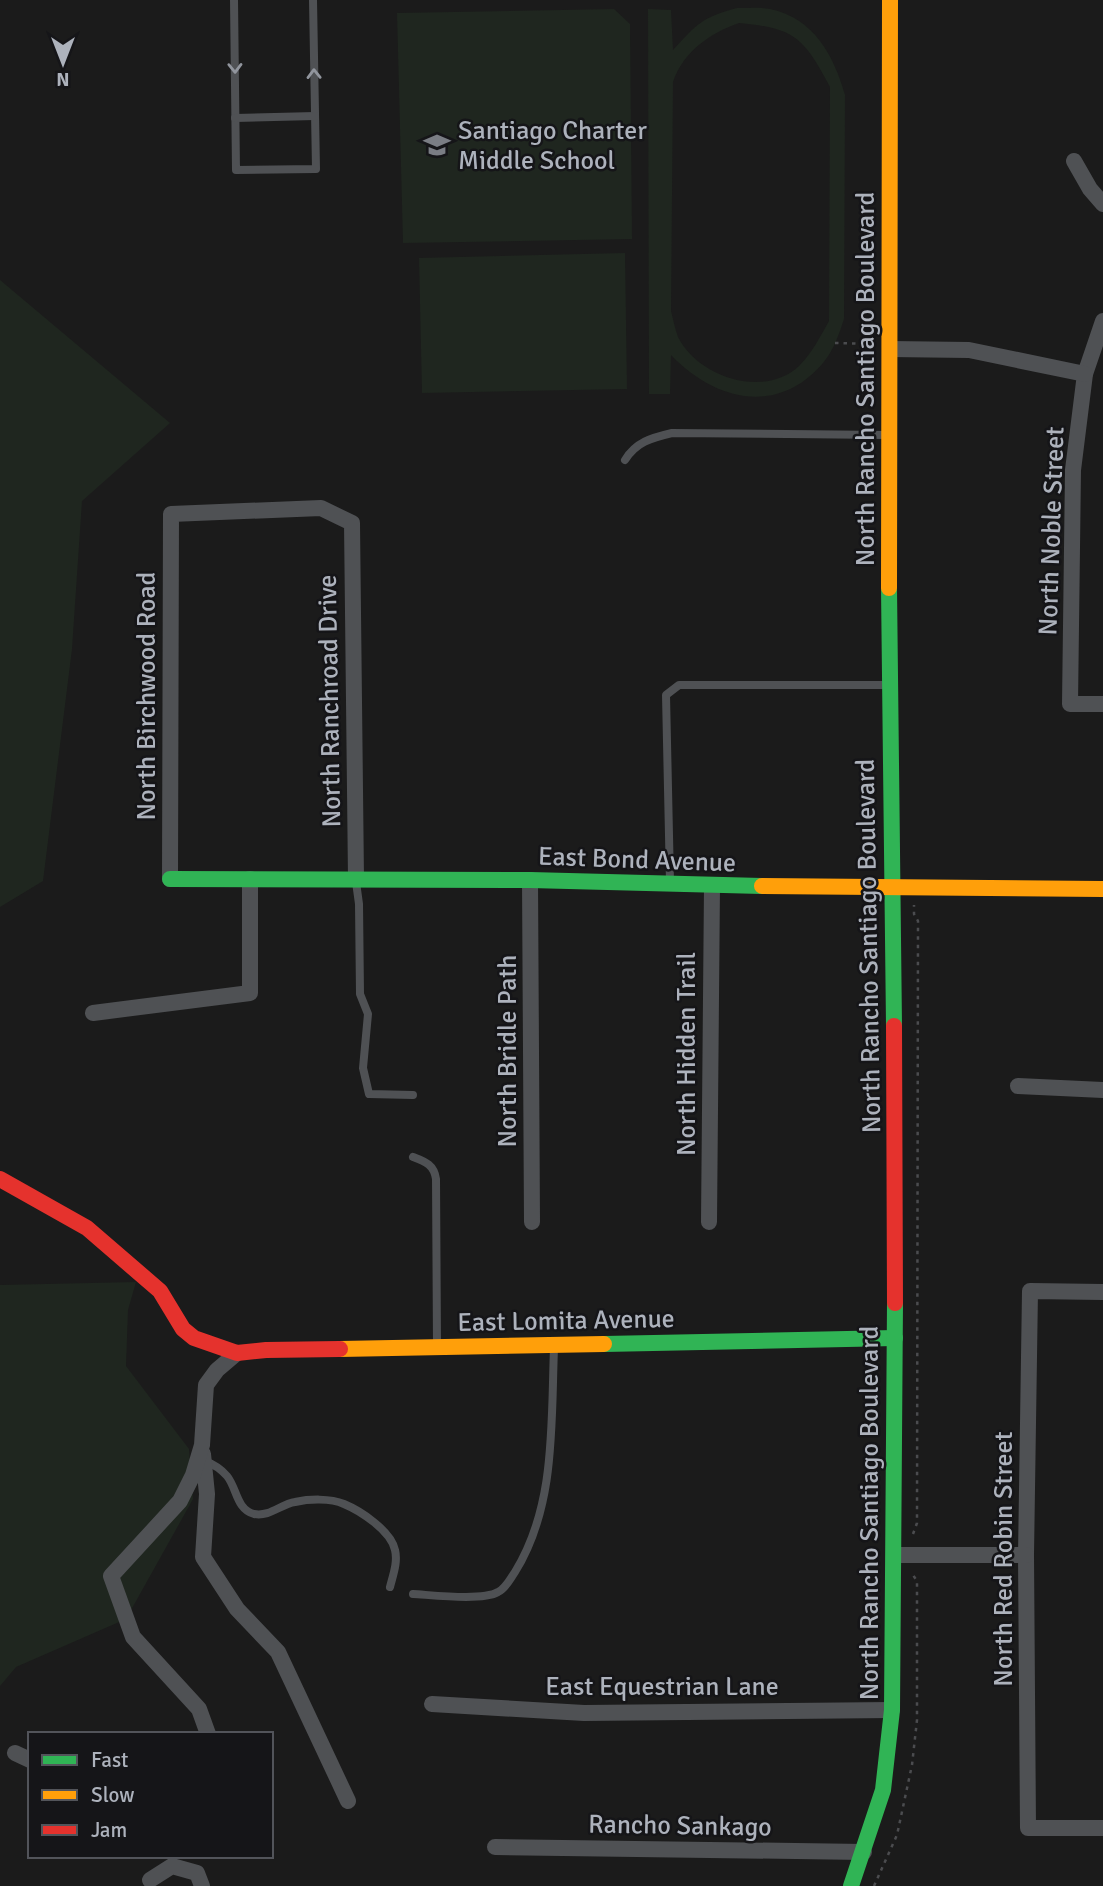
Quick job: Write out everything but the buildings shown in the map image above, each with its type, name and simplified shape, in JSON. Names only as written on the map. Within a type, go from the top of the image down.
[{"type":"street","name":"North Rancho Santiago Boulevard","points":[[851,1886],[883,1790],[892,1710],[895,1338],[890,685],[890,0]]},
{"type":"street","points":[[1074,161],[1090,189],[1103,204]]},
{"type":"street","name":"North Noble Street","points":[[1103,321],[1085,374],[1073,470],[1070,704],[1103,704]]},
{"type":"street","points":[[890,347],[969,350],[1085,374]]},
{"type":"street","name":"North Ranchroad Drive","points":[[172,514],[321,508],[352,523],[356,879]]},
{"type":"street","name":"North Birchwood Road","points":[[170,879],[172,514]]},
{"type":"street","name":"East Bond Avenue","points":[[170,879],[530,880],[712,886],[1103,889]]},
{"type":"street","points":[[93,1013],[250,993],[250,879]]},
{"type":"street","name":"North Bridle Path","points":[[530,880],[532,1222]]},
{"type":"street","name":"North Hidden Trail","points":[[709,1222],[712,886]]},
{"type":"street","points":[[1018,1086],[1103,1090]]},
{"type":"street","points":[[1,1179],[87,1228],[160,1292],[183,1329],[194,1338],[237,1353]]},
{"type":"street","name":"North Red Robin Street","points":[[1103,1292],[1030,1291],[1026,1556],[1028,1828],[1103,1828]]},
{"type":"street","name":"East Lomita Avenue","points":[[237,1353],[266,1350],[895,1338]]},
{"type":"street","points":[[237,1353],[217,1370],[206,1385],[202,1452],[206,1494],[203,1557],[237,1609],[278,1652],[348,1801]]},
{"type":"street","points":[[202,1452],[180,1501],[111,1576],[133,1637],[199,1709],[207,1732]]},
{"type":"street","points":[[894,1555],[1026,1556]]},
{"type":"street","name":"East Equestrian Lane","points":[[432,1704],[584,1713],[892,1710]]},
{"type":"street","name":"Rancho Sankago","points":[[495,1847],[864,1852]]},
{"type":"street","points":[[150,1880],[172,1866],[197,1873],[202,1886]]},
{"type":"lane","points":[[234,0],[236,170],[316,169],[313,0]]},
{"type":"lane","points":[[236,118],[315,117]]},
{"type":"lane","points":[[625,460],[632,449],[648,438],[672,433],[890,435]]},
{"type":"lane","points":[[670,884],[666,695],[679,685],[890,685]]},
{"type":"lane","points":[[356,879],[359,904],[360,994],[368,1014],[363,1068],[369,1094],[414,1096]]},
{"type":"lane","points":[[413,1157],[435,1170],[437,1347]]},
{"type":"lane","points":[[413,1594],[483,1596],[499,1592],[506,1586],[528,1550],[540,1518],[547,1465],[554,1345]]},
{"type":"lane","points":[[202,1452],[228,1477],[243,1508],[255,1514],[268,1513],[294,1502],[321,1500],[343,1503],[369,1519],[392,1540],[396,1552],[390,1587]]},
{"type":"path","points":[[835,343],[890,347]]},
{"type":"shaded area","points":[[737,8],[766,8],[785,14],[810,30],[835,66],[845,95],[844,319],[833,347],[823,363],[805,380],[786,391],[766,396],[726,392],[706,383],[671,355],[670,394],[649,394],[648,9],[671,10],[673,50],[701,23]],"holes":[[[739,23],[758,25],[796,38],[813,57],[830,87],[829,321],[799,366],[785,376],[751,382],[733,379],[700,363],[678,337],[675,327],[671,311],[673,82],[683,62],[708,38]]]},
{"type":"shaded area","points":[[614,9],[630,24],[632,239],[403,243],[397,13]]},
{"type":"shaded area","points":[[625,253],[627,389],[422,393],[419,258]]},
{"type":"shaded area","points":[[0,280],[170,423],[82,501],[72,649],[43,881],[0,907]]},
{"type":"shaded area","points":[[136,1282],[128,1310],[126,1366],[189,1449],[193,1499],[126,1619],[16,1667],[0,1686],[0,1285]]},
{"type":"traffic: fast","points":[[889,588],[894,1026]]},
{"type":"traffic: fast","points":[[170,879],[530,880],[762,886]]},
{"type":"traffic: fast","points":[[851,1886],[883,1790],[892,1710],[895,1303]]},
{"type":"traffic: fast","points":[[604,1344],[895,1338]]},
{"type":"traffic: slow","points":[[889,588],[890,0]]},
{"type":"traffic: slow","points":[[762,886],[1103,889]]},
{"type":"traffic: slow","points":[[340,1349],[604,1344]]},
{"type":"traffic: jam","points":[[894,1026],[895,1303]]},
{"type":"traffic: jam","points":[[0,1179],[87,1228],[160,1291],[183,1329],[194,1338],[237,1353],[340,1349]]},
{"type":"place","name":"Santiago Charter Middle School","points":[[437,145]]}]
